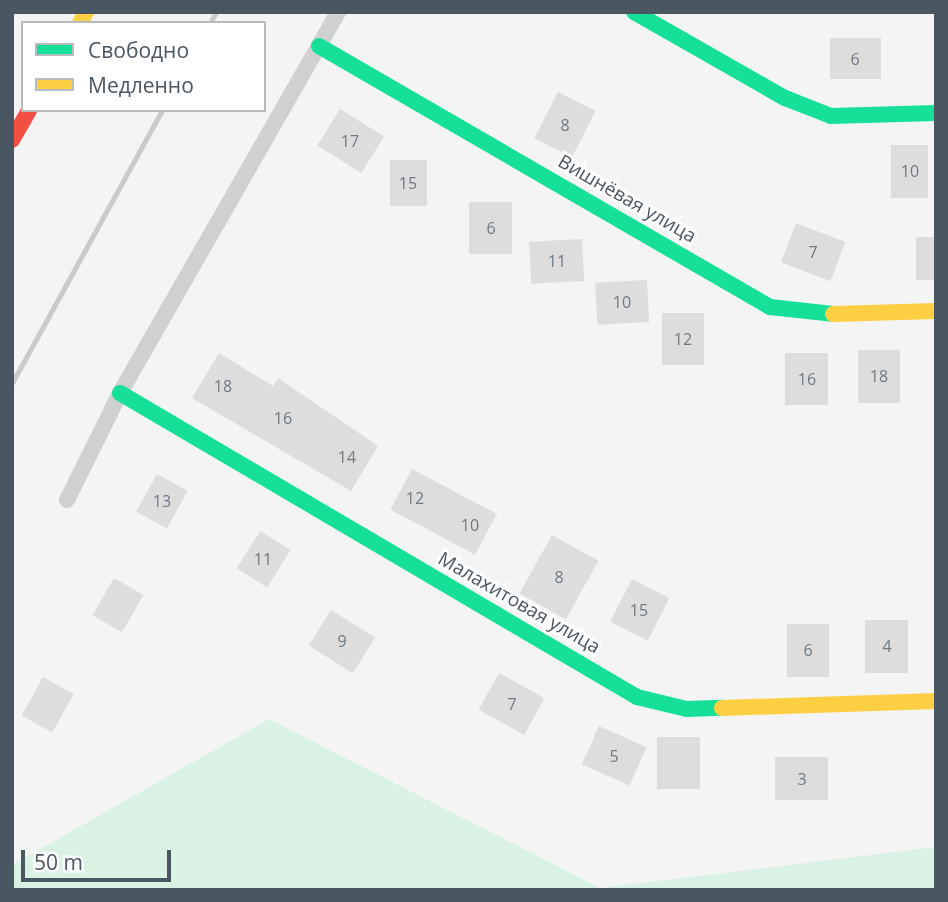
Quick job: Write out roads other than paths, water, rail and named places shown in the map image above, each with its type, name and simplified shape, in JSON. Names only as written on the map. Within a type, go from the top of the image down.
[{"type":"street","points":[[67,500],[120,393],[338,12]]},
{"type":"street","points":[[634,12],[785,98],[831,116],[936,113]]},
{"type":"street","name":"Вишнёвая улица","points":[[319,46],[771,307],[816,314],[936,311]]},
{"type":"street","points":[[12,140],[28,112]]},
{"type":"street","name":"Малахитовая улица","points":[[120,393],[637,697],[687,709],[936,701]]},
{"type":"railway","points":[[211,21],[216,12]]},
{"type":"railway","points":[[12,383],[161,112]]}]
